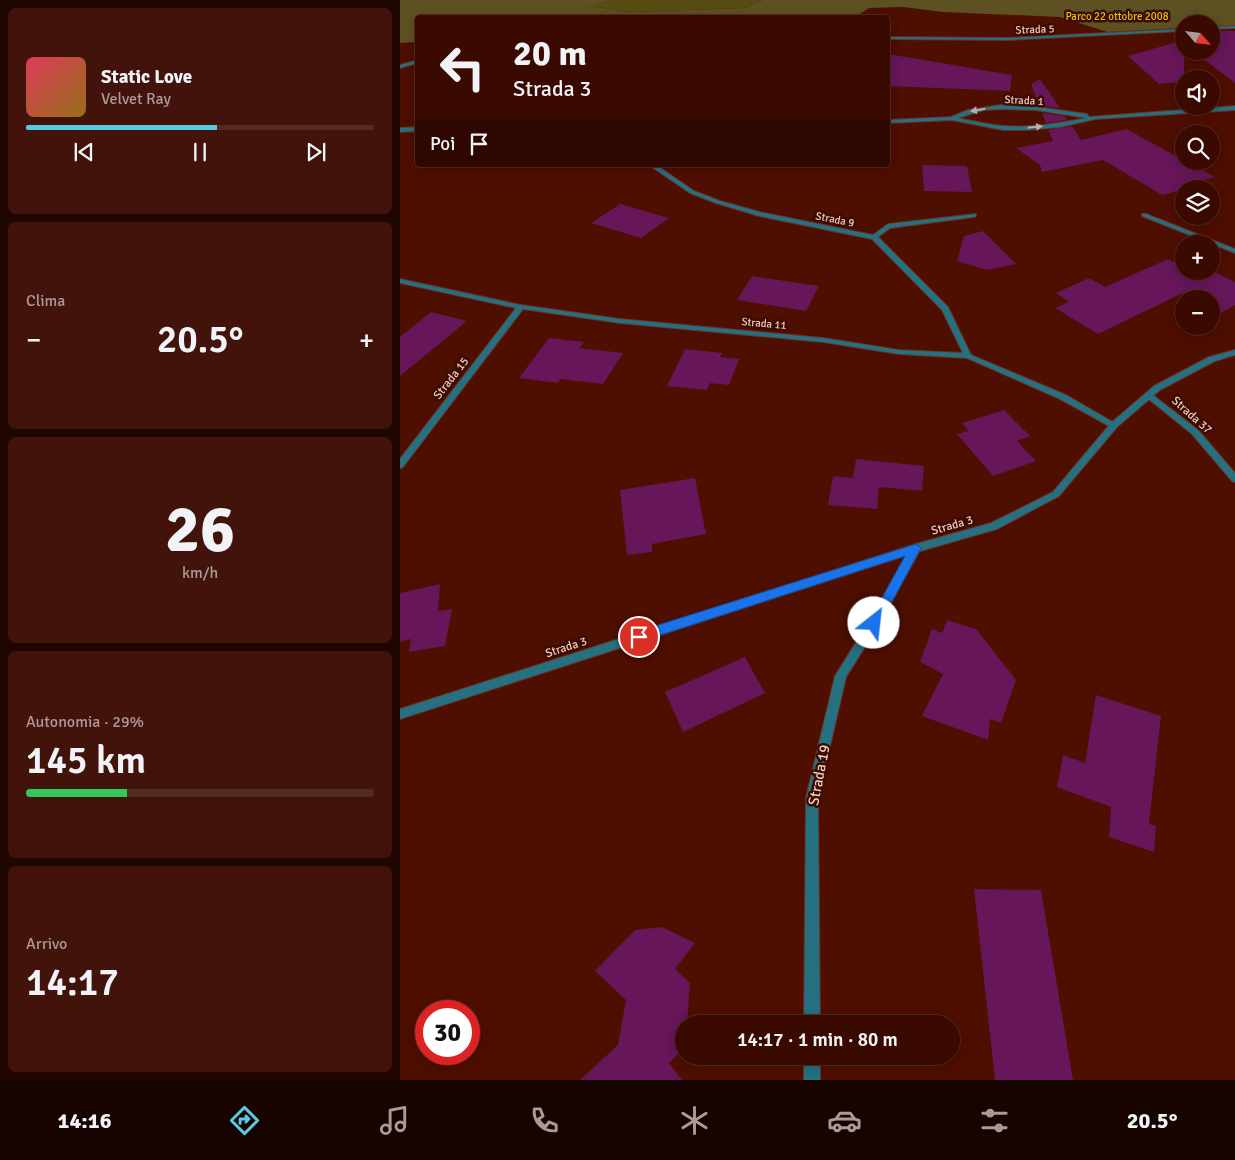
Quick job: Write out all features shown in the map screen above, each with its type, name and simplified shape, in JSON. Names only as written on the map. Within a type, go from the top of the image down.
[{"type":"street","points":[[1220,28],[1235,27]]},
{"type":"street","name":"Strada 5","points":[[890,38],[1017,38],[1175,30]]},
{"type":"street","points":[[400,67],[415,62]]},
{"type":"street","name":"Strada 1","points":[[952,118],[979,109],[1011,108],[1096,117]]},
{"type":"street","name":"Strada 1","points":[[890,122],[952,118],[1003,128],[1027,128],[1060,125],[1096,117],[1235,108]]},
{"type":"street","points":[[400,130],[415,129]]},
{"type":"street","name":"Strada 9","points":[[654,167],[666,177],[692,192],[718,202],[759,214],[874,238]]},
{"type":"street","points":[[968,356],[945,309],[874,238],[888,226],[974,215]]},
{"type":"street","points":[[1144,215],[1235,251]]},
{"type":"street","name":"Strada 11","points":[[400,281],[521,307],[620,321],[823,340],[899,352],[968,356],[1064,397],[1114,425]]},
{"type":"street","name":"Strada 15","points":[[400,465],[521,307]]},
{"type":"street","name":"Strada 3","points":[[400,714],[916,548],[994,526],[1056,494],[1114,425],[1157,388],[1212,359],[1235,352]]},
{"type":"street","name":"Strada 37","points":[[1149,394],[1196,432],[1235,479]]},
{"type":"street","name":"Strada 19","points":[[812,1015],[812,798],[841,676],[874,623],[916,548]]},
{"type":"street","points":[[812,1065],[812,1080]]},
{"type":"shaded area","points":[[613,0],[763,0],[744,8],[632,12],[587,6]]},
{"type":"green space","name":"Parco 22 ottobre 2008","points":[[400,0],[613,0],[589,6],[631,12],[744,8],[763,0],[1235,0],[1235,26],[1220,27],[1220,15],[1175,15],[1175,28],[1107,32],[1060,17],[943,12],[903,7],[869,8],[861,15],[415,15],[415,42],[400,43]]},
{"type":"building","points":[[1220,31],[1235,31],[1235,83],[1205,60],[1220,60]]},
{"type":"building","points":[[1175,43],[1175,60],[1184,60],[1184,70],[1175,70],[1175,83],[1159,84],[1128,56]]},
{"type":"building","points":[[890,54],[1012,75],[1010,91],[890,86]]},
{"type":"building","points":[[1040,79],[1060,108],[1039,106],[1031,84]]},
{"type":"building","points":[[1042,113],[1065,116],[1067,120],[1046,123]]},
{"type":"building","points":[[1072,126],[1081,140],[1126,129],[1175,155],[1175,170],[1202,170],[1215,177],[1204,180],[1175,180],[1175,192],[1162,195],[1103,160],[1042,172],[1040,165],[1016,148],[1053,141],[1048,130]]},
{"type":"building","points":[[922,165],[967,166],[972,192],[924,191]]},
{"type":"building","points":[[620,204],[669,218],[641,238],[591,223]]},
{"type":"building","points":[[983,231],[1016,264],[987,270],[957,261],[964,236]]},
{"type":"building","points":[[1168,259],[1175,262],[1175,280],[1220,280],[1220,274],[1235,282],[1235,305],[1221,313],[1220,290],[1175,290],[1175,297],[1098,334],[1055,308],[1069,302],[1056,293],[1089,278],[1105,287]]},
{"type":"building","points":[[752,276],[819,286],[806,311],[737,300]]},
{"type":"building","points":[[431,312],[467,321],[400,376],[400,337]]},
{"type":"building","points":[[549,338],[584,342],[579,348],[623,353],[603,384],[560,379],[558,383],[519,378]]},
{"type":"building","points":[[685,349],[722,353],[720,357],[739,359],[729,385],[710,383],[707,390],[667,386]]},
{"type":"building","points":[[1004,410],[1030,436],[1017,441],[1036,461],[993,476],[957,434],[969,431],[962,423]]},
{"type":"building","points":[[856,459],[924,466],[922,491],[879,487],[877,509],[828,505],[833,476],[853,478]]},
{"type":"building","points":[[695,478],[706,534],[652,544],[652,552],[627,555],[620,490]]},
{"type":"building","points":[[440,584],[438,611],[452,609],[445,646],[409,652],[411,639],[400,642],[400,593]]},
{"type":"building","points":[[947,620],[976,629],[1016,680],[1001,723],[990,719],[988,740],[922,716],[943,674],[920,662],[932,629],[942,633]]},
{"type":"building","points":[[745,657],[765,693],[683,732],[665,692]]},
{"type":"building","points":[[1096,695],[1161,716],[1149,824],[1156,826],[1154,852],[1109,837],[1111,807],[1057,787],[1063,755],[1085,763]]},
{"type":"building","points":[[974,889],[1041,890],[1073,1080],[995,1080]]},
{"type":"building","points":[[662,927],[695,943],[675,969],[690,983],[688,1015],[675,1015],[675,1057],[669,1063],[682,1080],[580,1080],[618,1045],[626,1000],[595,971],[635,930]]},
{"type":"route","points":[[639,637],[916,548],[874,623]]}]
